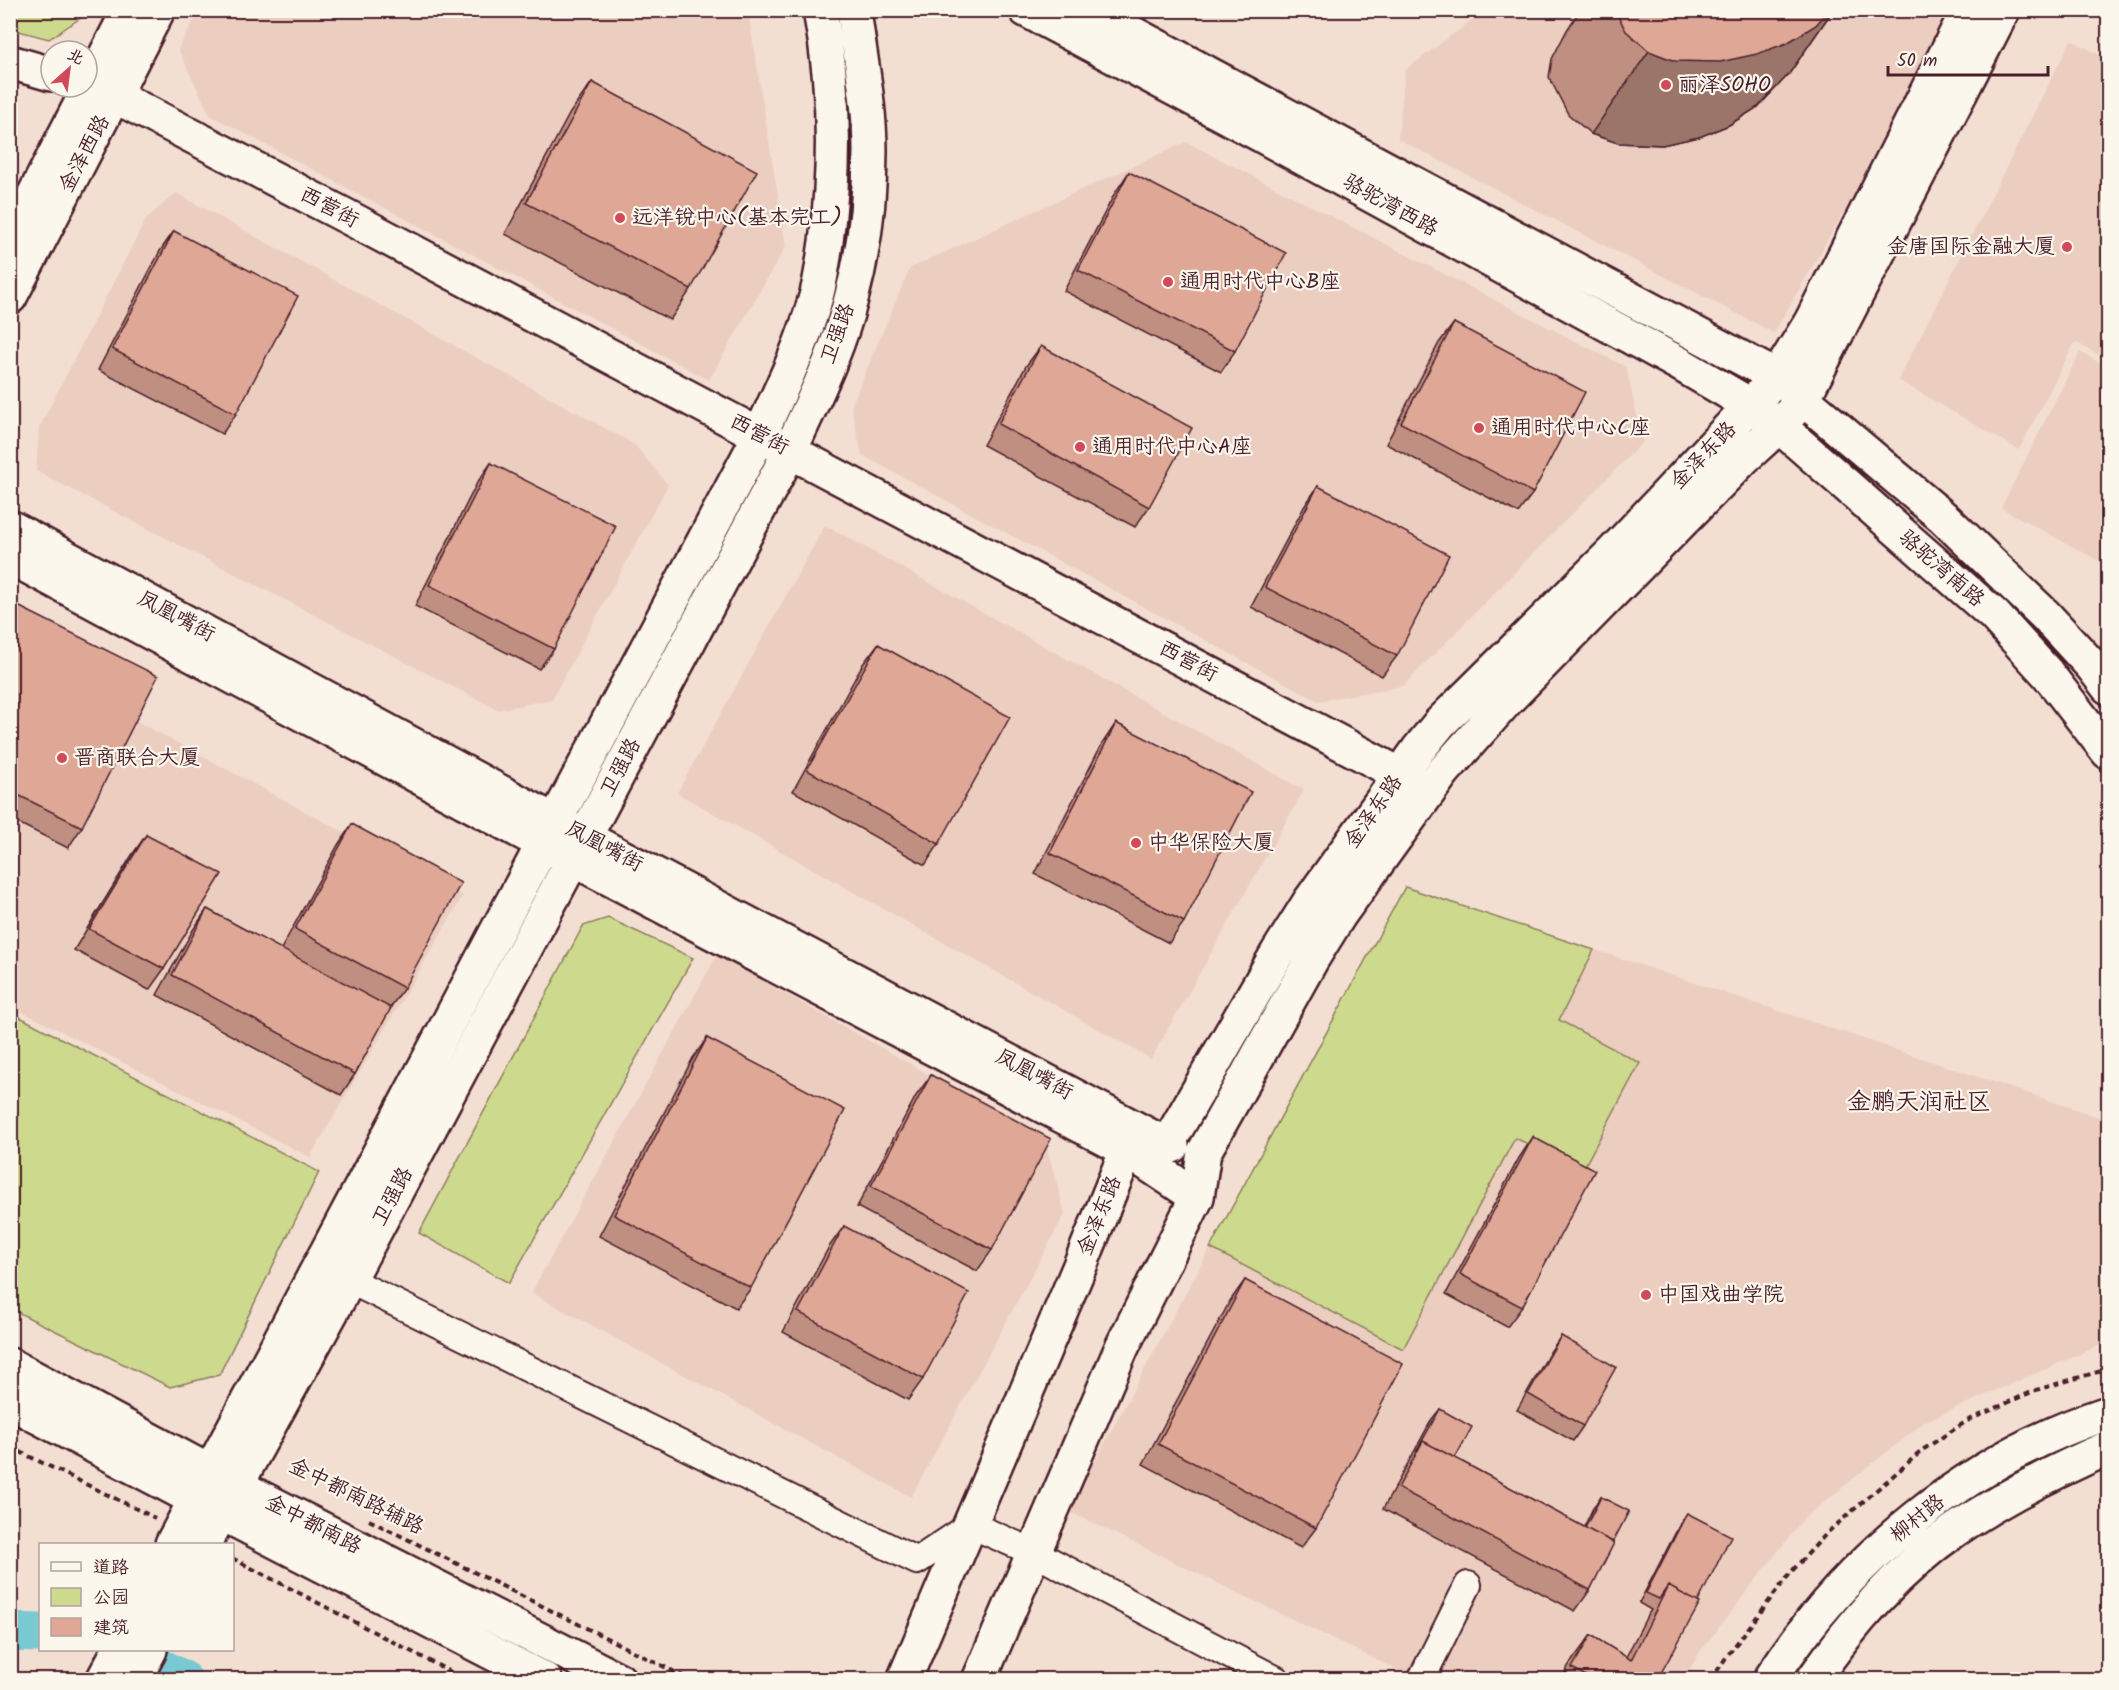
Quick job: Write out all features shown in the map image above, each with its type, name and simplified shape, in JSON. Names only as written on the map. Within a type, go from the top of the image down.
[{"type":"street","name":"金泽西路","points":[[99,85],[129,10]]},
{"type":"street","name":"金泽西路","points":[[99,87],[158,10]]},
{"type":"street","name":"卫强路","points":[[215,1493],[548,832],[760,435],[789,369],[816,299],[827,231],[834,161],[834,121],[820,10]]},
{"type":"street","name":"卫强路","points":[[215,1493],[350,1280],[790,451],[837,342],[859,268],[870,151],[867,106],[854,10]]},
{"type":"street","name":"骆驼湾西路","points":[[1026,10],[1259,134],[1680,364],[1752,406]]},
{"type":"street","name":"骆驼湾西路","points":[[1089,10],[1777,378]]},
{"type":"street","name":"金泽东路","points":[[904,1680],[1127,1150],[1167,1145],[1278,952],[1310,901],[1400,774],[1440,723],[1613,552],[1777,378],[1811,322],[1968,10]]},
{"type":"street","name":"金泽东路","points":[[979,1680],[1122,1347],[1197,1197],[1204,1152],[1312,959],[1340,914],[1428,790],[1507,700],[1745,457],[1779,426],[1803,399],[2003,10]]},
{"type":"street","points":[[10,62],[39,70]]},
{"type":"street","name":"西营街","points":[[99,89],[760,435],[1428,790]]},
{"type":"street","name":"金泽西路","points":[[10,242],[92,99]]},
{"type":"street","name":"金泽西路","points":[[10,297],[93,99]]},
{"type":"street","name":"骆驼湾南路","points":[[1777,378],[1944,518],[2045,615],[2109,687]]},
{"type":"street","name":"骆驼湾南路","points":[[1752,406],[1779,426],[1994,615],[2047,673],[2109,752]]},
{"type":"street","name":"凤凰嘴街","points":[[10,527],[548,832]]},
{"type":"street","name":"凤凰嘴街","points":[[10,556],[578,848],[1127,1150],[1197,1197]]},
{"type":"street","name":"凤凰嘴街","points":[[578,848],[1167,1145],[1204,1152]]},
{"type":"street","points":[[350,1280],[917,1561],[970,1525],[1033,1552],[1277,1680]]},
{"type":"street","name":"金中都南路","points":[[10,1365],[215,1493],[545,1680]]},
{"type":"street","name":"金中都南路","points":[[10,1402],[215,1493],[619,1680]]},
{"type":"street","name":"柳村路","points":[[1770,1680],[1808,1626],[1844,1585],[1918,1515],[1955,1488],[2019,1452],[2069,1428],[2109,1413]]},
{"type":"street","name":"柳村路","points":[[1813,1680],[1851,1628],[1914,1564],[1954,1531],[2016,1492],[2109,1448]]},
{"type":"street","points":[[185,1540],[215,1493]]},
{"type":"street","points":[[1421,1680],[1468,1585]]},
{"type":"street","points":[[104,1680],[118,1651]]},
{"type":"street","points":[[134,1680],[149,1651]]},
{"type":"path","points":[[1711,1680],[1792,1571],[1828,1532],[1924,1449],[1967,1421],[2036,1390],[2109,1369]]},
{"type":"path","points":[[10,1447],[185,1540]]},
{"type":"path","name":"金中都南路辅路","points":[[365,1518],[691,1680]]},
{"type":"path","points":[[234,1559],[466,1680]]},
{"type":"shaded area","points":[[199,11],[748,11],[786,246],[709,380],[210,115],[178,49]]},
{"type":"shaded area","name":"丽泽SOHO","points":[[1484,11],[1960,11],[1774,333],[1398,139],[1405,70]]},
{"type":"shaded area","name":"金唐国际金融大厦","points":[[2071,40],[2108,59],[2108,360],[2075,342],[2019,450],[1898,380]]},
{"type":"shaded area","points":[[1186,142],[1626,367],[1643,442],[1403,686],[1318,701],[862,455],[851,406],[910,268]]},
{"type":"shaded area","points":[[176,193],[634,444],[668,485],[552,699],[498,710],[36,471],[39,428],[146,219]]},
{"type":"shaded area","points":[[2080,352],[2108,367],[2108,566],[2001,508]]},
{"type":"shaded area","points":[[825,525],[1304,790],[1151,1059],[677,793]]},
{"type":"shaded area","points":[[10,653],[463,896],[310,1157],[11,1006]]},
{"type":"shaded area","name":"中国戏曲学院","points":[[1405,887],[2108,1120],[2108,1342],[1926,1421],[1804,1518],[1700,1652],[1684,1679],[1416,1679],[1068,1511]]},
{"type":"shaded area","points":[[717,955],[1045,1140],[1065,1214],[911,1497],[531,1293]]},
{"type":"green space","points":[[11,10],[91,11],[49,39],[11,29]]},
{"type":"green space","points":[[1405,887],[1594,950],[1559,1020],[1640,1063],[1583,1169],[1515,1138],[1403,1349],[1210,1248]]},
{"type":"green space","points":[[608,918],[693,958],[509,1283],[419,1233],[583,926]]},
{"type":"green space","points":[[10,1012],[319,1172],[219,1375],[170,1387],[11,1309]]},
{"type":"building","points":[[1615,10],[1829,10],[1816,25],[1787,43],[1757,54],[1720,62],[1675,61],[1649,51],[1626,31]]},
{"type":"building","name":"远洋锐中心(基本完工)","points":[[592,82],[757,171],[691,289],[526,203]]},
{"type":"building","name":"通用时代中心B座","points":[[1129,172],[1286,253],[1235,351],[1078,270]]},
{"type":"building","points":[[174,231],[298,296],[236,414],[112,349]]},
{"type":"building","name":"通用时代中心C座","points":[[1454,323],[1585,392],[1533,493],[1401,423]]},
{"type":"building","name":"通用时代中心A座","points":[[1041,346],[1192,428],[1149,507],[998,424]]},
{"type":"building","points":[[491,463],[616,526],[554,649],[429,585]]},
{"type":"building","points":[[1318,486],[1449,555],[1397,656],[1265,587]]},
{"type":"building","name":"晋商联合大厦","points":[[10,602],[158,676],[82,827],[10,791]]},
{"type":"building","points":[[878,644],[1010,717],[939,844],[807,770]]},
{"type":"building","name":"中华保险大厦","points":[[1116,723],[1251,792],[1184,922],[1050,853]]},
{"type":"building","points":[[352,824],[461,883],[404,988],[295,929]]},
{"type":"building","points":[[146,835],[222,874],[164,969],[89,929]]},
{"type":"building","points":[[207,909],[391,1008],[355,1074],[172,975]]},
{"type":"building","points":[[707,1038],[845,1110],[751,1288],[614,1215]]},
{"type":"building","points":[[931,1075],[1051,1139],[992,1250],[871,1186]]},
{"type":"building","points":[[1533,1137],[1595,1170],[1522,1307],[1460,1274]]},
{"type":"building","points":[[844,1226],[969,1293],[923,1379],[798,1312]]},
{"type":"building","points":[[1245,1280],[1403,1364],[1316,1528],[1158,1444]]},
{"type":"building","points":[[1561,1336],[1616,1367],[1583,1426],[1528,1394]]},
{"type":"building","points":[[1440,1409],[1472,1427],[1455,1458],[1423,1441],[1416,1452]]},
{"type":"building","points":[[1423,1441],[1614,1543],[1590,1590],[1398,1488]]},
{"type":"building","points":[[1601,1497],[1629,1511],[1613,1542],[1585,1528]]},
{"type":"building","points":[[1687,1513],[1731,1536],[1698,1602],[1668,1586],[1659,1599],[1646,1593]]},
{"type":"building","points":[[1668,1586],[1700,1603],[1657,1680],[1593,1680],[1572,1668],[1591,1635],[1631,1660]]},
{"type":"waterway","points":[[10,1632],[39,1633]]},
{"type":"waterway","points":[[129,1651],[183,1680]]},
{"type":"place","name":"丽泽SOHO","points":[[1666,85]]},
{"type":"place","name":"远洋锐中心(基本完工)","points":[[620,218]]},
{"type":"place","name":"金唐国际金融大厦","points":[[2067,247]]},
{"type":"place","name":"通用时代中心B座","points":[[1168,282]]},
{"type":"place","name":"通用时代中心C座","points":[[1479,428]]},
{"type":"place","name":"通用时代中心A座","points":[[1080,447]]},
{"type":"place","name":"晋商联合大厦","points":[[62,758]]},
{"type":"place","name":"中华保险大厦","points":[[1136,843]]},
{"type":"place","name":"中国戏曲学院","points":[[1646,1295]]},
{"type":"district","name":"金鹏天润社区","points":[[1919,1102]]}]
